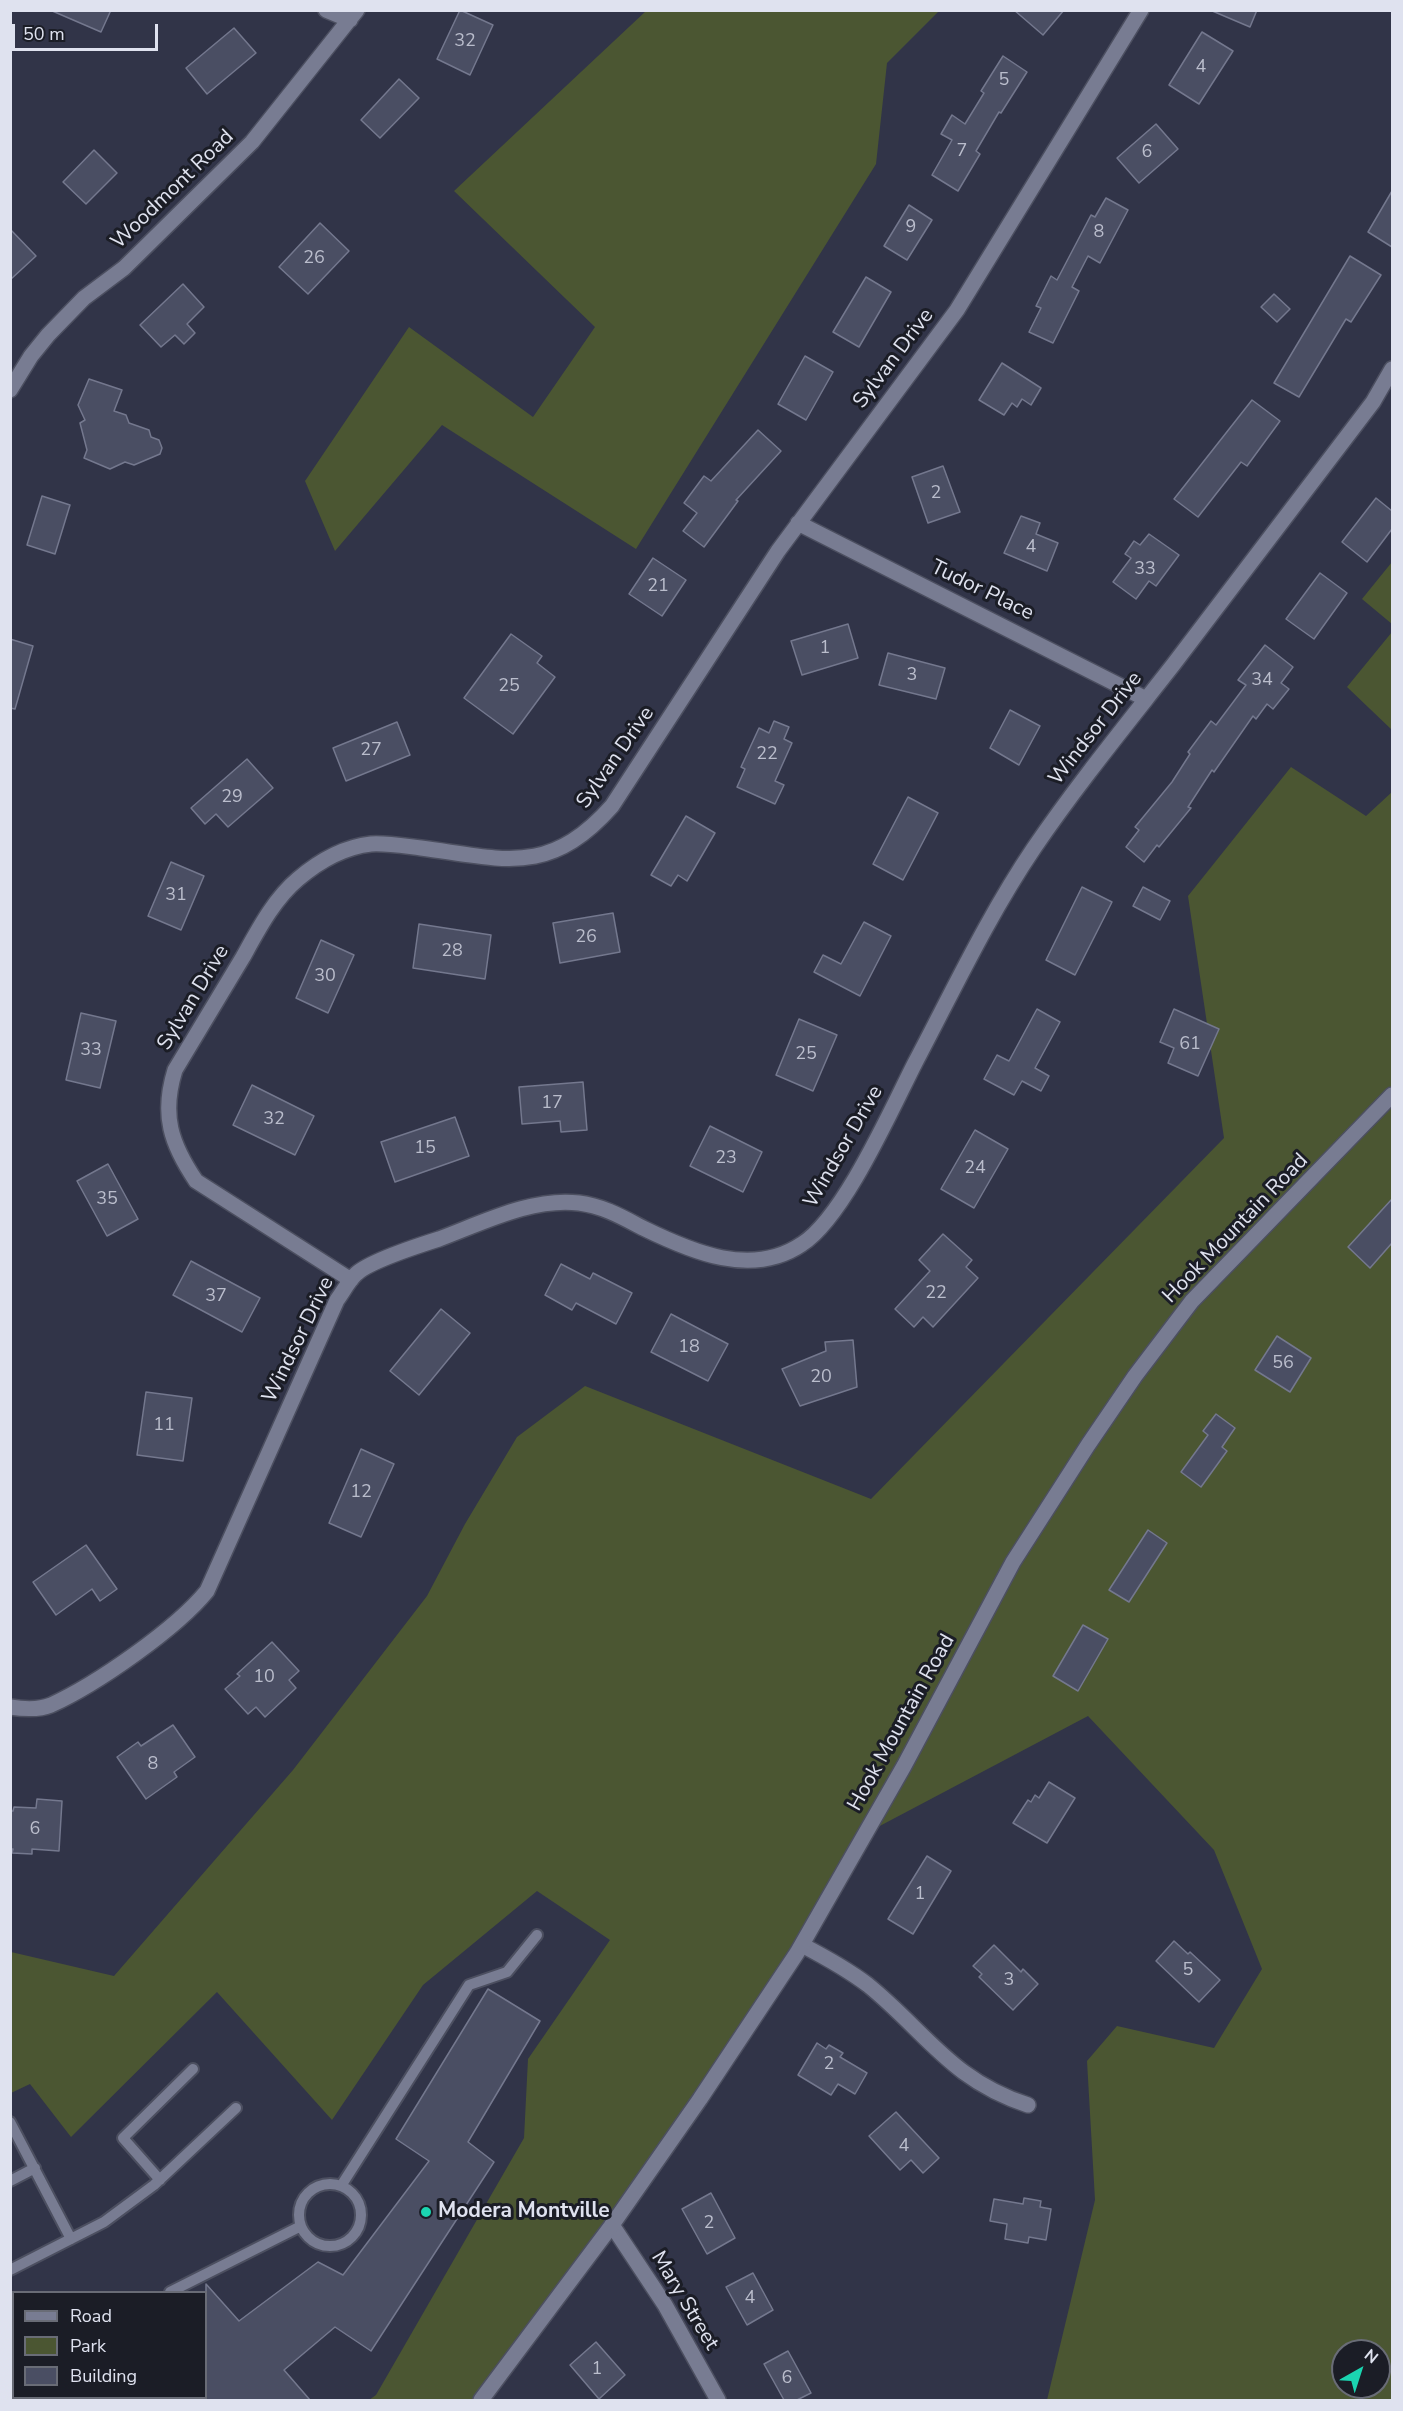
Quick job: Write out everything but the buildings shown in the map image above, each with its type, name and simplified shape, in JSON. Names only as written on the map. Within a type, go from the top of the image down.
[{"type":"street","points":[[326,10],[353,15]]},
{"type":"street","name":"Sylvan Drive","points":[[351,1280],[196,1181],[182,1161],[172,1136],[169,1096],[176,1070],[265,919],[298,878],[328,859],[357,846],[385,844],[507,860],[534,857],[560,848],[593,827],[612,806],[798,523],[957,310],[1141,10]]},
{"type":"street","name":"Woodmont Road","points":[[10,390],[31,356],[84,298],[124,268],[252,142],[353,15]]},
{"type":"street","name":"Windsor Drive","points":[[10,1707],[24,1709],[50,1706],[113,1669],[192,1609],[207,1591],[337,1300],[357,1273],[400,1252],[513,1213],[550,1203],[576,1202],[605,1208],[682,1245],[730,1260],[747,1262],[773,1258],[804,1244],[827,1221],[856,1175],[995,912],[1033,850],[1075,791],[1373,402],[1392,369]]},
{"type":"street","name":"Tudor Place","points":[[798,523],[1146,699]]},
{"type":"street","name":"Hook Mountain Road","points":[[481,2400],[612,2225],[802,1945],[904,1766],[1013,1562],[1135,1376],[1192,1301],[1392,1095]]},
{"type":"street","points":[[802,1945],[840,1965],[869,1986],[950,2064],[1003,2097],[1028,2105]]},
{"type":"street","name":"Mary Street","points":[[612,2225],[665,2305],[718,2400]]},
{"type":"lane","points":[[341,2186],[469,1986],[507,1972],[537,1935]]},
{"type":"lane","points":[[159,2180],[123,2138],[194,2069]]},
{"type":"lane","points":[[10,2270],[104,2222],[159,2180],[236,2108]]},
{"type":"lane","points":[[10,2121],[71,2239]]},
{"type":"lane","points":[[10,2181],[35,2168]]},
{"type":"lane","points":[[321,2185],[341,2186],[350,2192],[360,2209],[358,2229],[352,2237],[334,2246],[323,2246],[306,2235],[301,2226],[300,2206],[312,2190],[321,2185]]},
{"type":"lane","points":[[172,2291],[301,2226]]},
{"type":"green space","points":[[646,11],[939,11],[887,63],[876,164],[636,549],[442,425],[335,551],[305,481],[409,327],[533,417],[595,327],[454,191]]},
{"type":"green space","points":[[1392,562],[1392,624],[1362,599]]},
{"type":"green space","points":[[1392,632],[1392,730],[1347,687]]},
{"type":"green space","points":[[1291,767],[1366,816],[1392,792],[1392,2400],[1047,2400],[1095,2200],[1087,2061],[1117,2026],[1214,2048],[1262,1969],[1214,1850],[1088,1716],[857,1838],[708,2092],[484,2400],[369,2400],[376,2395],[524,2138],[528,2059],[610,1940],[537,1891],[423,1985],[332,2120],[217,1992],[71,2137],[30,2084],[11,2093],[11,1952],[114,1976],[293,1770],[427,1596],[465,1524],[517,1437],[585,1386],[871,1499],[1224,1138],[1188,896]]},
{"type":"place","name":"Modera Montville","points":[[426,2212]]}]
